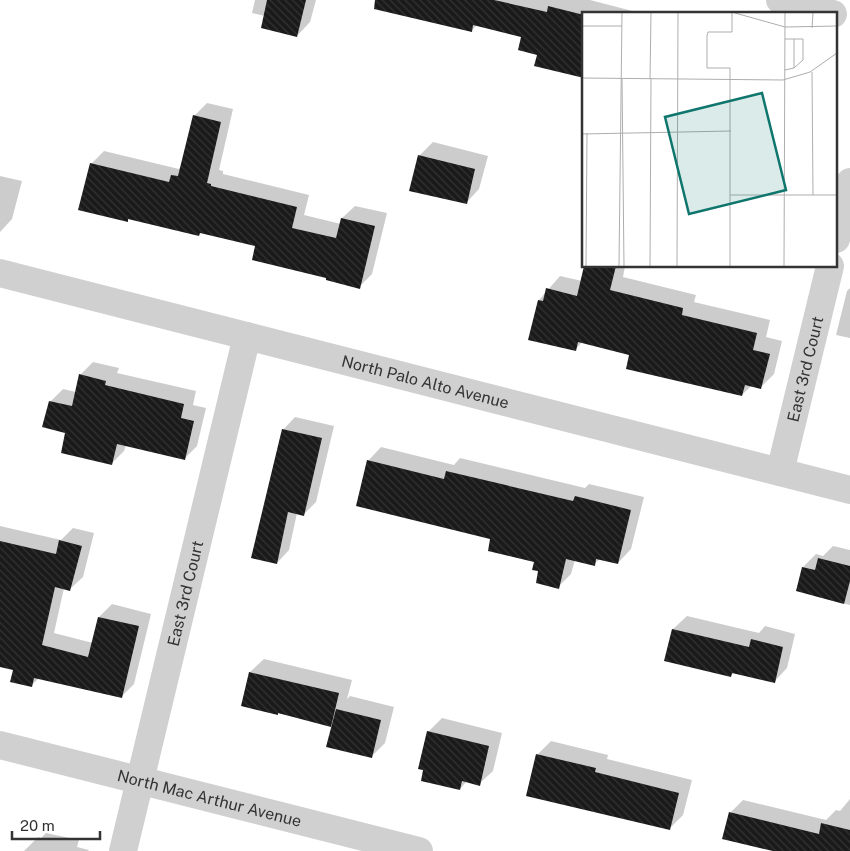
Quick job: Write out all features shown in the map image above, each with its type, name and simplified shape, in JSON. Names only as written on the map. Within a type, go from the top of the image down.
[{"type":"street","points":[[780,0],[826,12]]},
{"type":"street","points":[[838,231],[850,182]]},
{"type":"street","name":"East 3rd Court","points":[[780,472],[830,268]]},
{"type":"street","name":"North Palo Alto Avenue","points":[[0,273],[850,490]]},
{"type":"street","name":"East 3rd Court","points":[[123,851],[247,336]]},
{"type":"street","name":"North Mac Arthur Avenue","points":[[0,745],[419,851]]},
{"type":"building","points":[[267,0],[306,0],[297,37],[261,28]]},
{"type":"building","points":[[375,0],[494,0],[547,12],[548,6],[582,14],[582,78],[534,66],[537,55],[518,50],[521,37],[473,25],[472,32],[374,9]]},
{"type":"building","points":[[193,115],[221,122],[207,183],[211,184],[211,186],[297,207],[292,228],[336,238],[341,218],[375,226],[360,289],[326,280],[326,278],[252,260],[255,246],[200,233],[199,236],[128,219],[128,222],[78,210],[90,163],[169,182],[171,175],[178,176]]},
{"type":"building","points":[[418,155],[475,169],[467,204],[409,191]]},
{"type":"building","points":[[584,268],[616,268],[610,290],[683,308],[682,315],[757,333],[753,350],[770,354],[761,389],[745,385],[742,396],[626,369],[629,355],[578,342],[576,351],[528,340],[538,300],[543,301],[546,288],[577,296]]},
{"type":"building","points":[[79,374],[106,381],[105,385],[184,404],[181,418],[194,421],[185,460],[117,444],[112,465],[61,453],[65,433],[42,427],[49,401],[72,406]]},
{"type":"building","points":[[282,429],[322,438],[304,516],[288,512],[277,564],[251,558]]},
{"type":"building","points":[[367,460],[444,479],[446,471],[573,501],[575,496],[631,510],[618,564],[596,559],[595,566],[566,559],[559,589],[536,583],[538,571],[532,570],[534,562],[488,551],[490,539],[356,506]]},
{"type":"building","points":[[59,540],[82,546],[70,591],[55,587],[42,645],[88,657],[98,617],[139,626],[122,698],[34,678],[32,687],[10,682],[13,670],[0,667],[0,541],[56,554]]},
{"type":"building","points":[[818,558],[850,566],[850,581],[844,604],[796,591],[802,567],[815,570]]},
{"type":"building","points":[[672,629],[749,647],[751,639],[783,647],[775,683],[732,673],[731,677],[664,661]]},
{"type":"building","points":[[249,672],[339,693],[331,727],[278,713],[278,715],[241,706]]},
{"type":"building","points":[[336,709],[381,720],[372,758],[326,747]]},
{"type":"building","points":[[427,731],[489,746],[480,786],[462,781],[460,790],[421,781],[423,770],[418,769]]},
{"type":"building","points":[[536,754],[596,768],[595,772],[679,793],[670,830],[526,796]]},
{"type":"building","points":[[729,812],[819,834],[821,823],[850,830],[850,851],[773,851],[722,839]]}]
